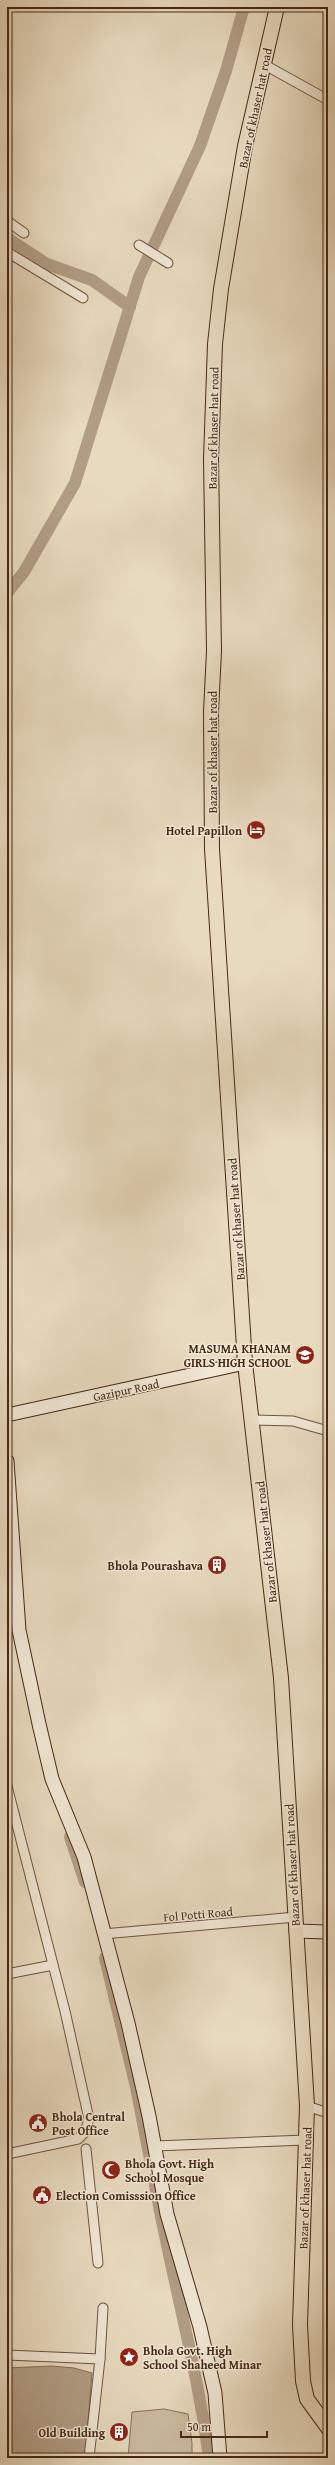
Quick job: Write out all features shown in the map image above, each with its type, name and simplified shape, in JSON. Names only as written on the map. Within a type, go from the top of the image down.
[{"type":"main road","name":"Bazar of khaser hat road","points":[[277,7],[265,65],[245,146],[221,289],[215,344],[211,459],[214,651],[211,712],[212,849],[245,1363],[253,1420],[281,1678],[307,2106],[300,2325],[303,2382],[307,2399],[328,2428]]},
{"type":"street","points":[[265,65],[328,100]]},
{"type":"street","points":[[7,221],[24,233]]},
{"type":"street","points":[[139,245],[168,263]]},
{"type":"street","points":[[7,252],[83,298]]},
{"type":"street","name":"Gazipur Road","points":[[7,1415],[245,1363]]},
{"type":"street","points":[[253,1420],[293,1421],[328,1430]]},
{"type":"street","points":[[7,1461],[19,1630],[52,1779],[84,1857],[103,1934],[128,2022],[155,2146],[167,2214],[200,2327],[215,2393],[220,2458]]},
{"type":"street","points":[[7,1786],[10,1806],[53,1965],[89,2119],[85,2132],[78,2139],[7,2154]]},
{"type":"street","points":[[296,1924],[328,1932]]},
{"type":"street","name":"Fol Potti Road","points":[[103,1934],[296,1924]]},
{"type":"street","points":[[7,1974],[53,1965]]},
{"type":"street","points":[[307,2106],[328,2113]]},
{"type":"street","points":[[155,2146],[306,2140]]},
{"type":"street","points":[[86,2149],[98,2263]]},
{"type":"street","points":[[89,2458],[100,2360],[102,2308]]},
{"type":"street","points":[[7,2355],[100,2360]]},
{"type":"shaded area","points":[[52,2366],[74,2368],[92,2373],[85,2458],[7,2458],[7,2368]]},
{"type":"shaded area","points":[[164,2409],[188,2414],[192,2443],[192,2458],[128,2458],[132,2412]]},
{"type":"waterway","points":[[7,593],[24,572],[75,483],[139,277],[200,146],[226,71],[244,7]]},
{"type":"waterway","points":[[7,238],[47,264],[92,280],[130,307]]},
{"type":"waterway","points":[[7,1570],[12,1598]]},
{"type":"waterway","points":[[70,1837],[85,1882]]},
{"type":"waterway","points":[[105,1958],[136,2087],[150,2159]]},
{"type":"waterway","points":[[154,2179],[160,2214],[198,2388],[209,2458]]},
{"type":"place","name":"Hotel Papillon","points":[[256,830]]},
{"type":"place","name":"MASUMA KHANAM GIRLS HIGH SCHOOL","points":[[305,1355]]},
{"type":"place","name":"Bhola Pourashava","points":[[217,1565]]},
{"type":"place","name":"Bhola Central Post Office","points":[[38,2123]]},
{"type":"place","name":"Bhola Govt. High School Mosque","points":[[111,2170]]},
{"type":"place","name":"Election Comisssion Office","points":[[42,2195]]},
{"type":"place","name":"Bhola Govt. High School Shaheed Minar","points":[[129,2357]]},
{"type":"place","name":"Old Building","points":[[119,2432]]}]
